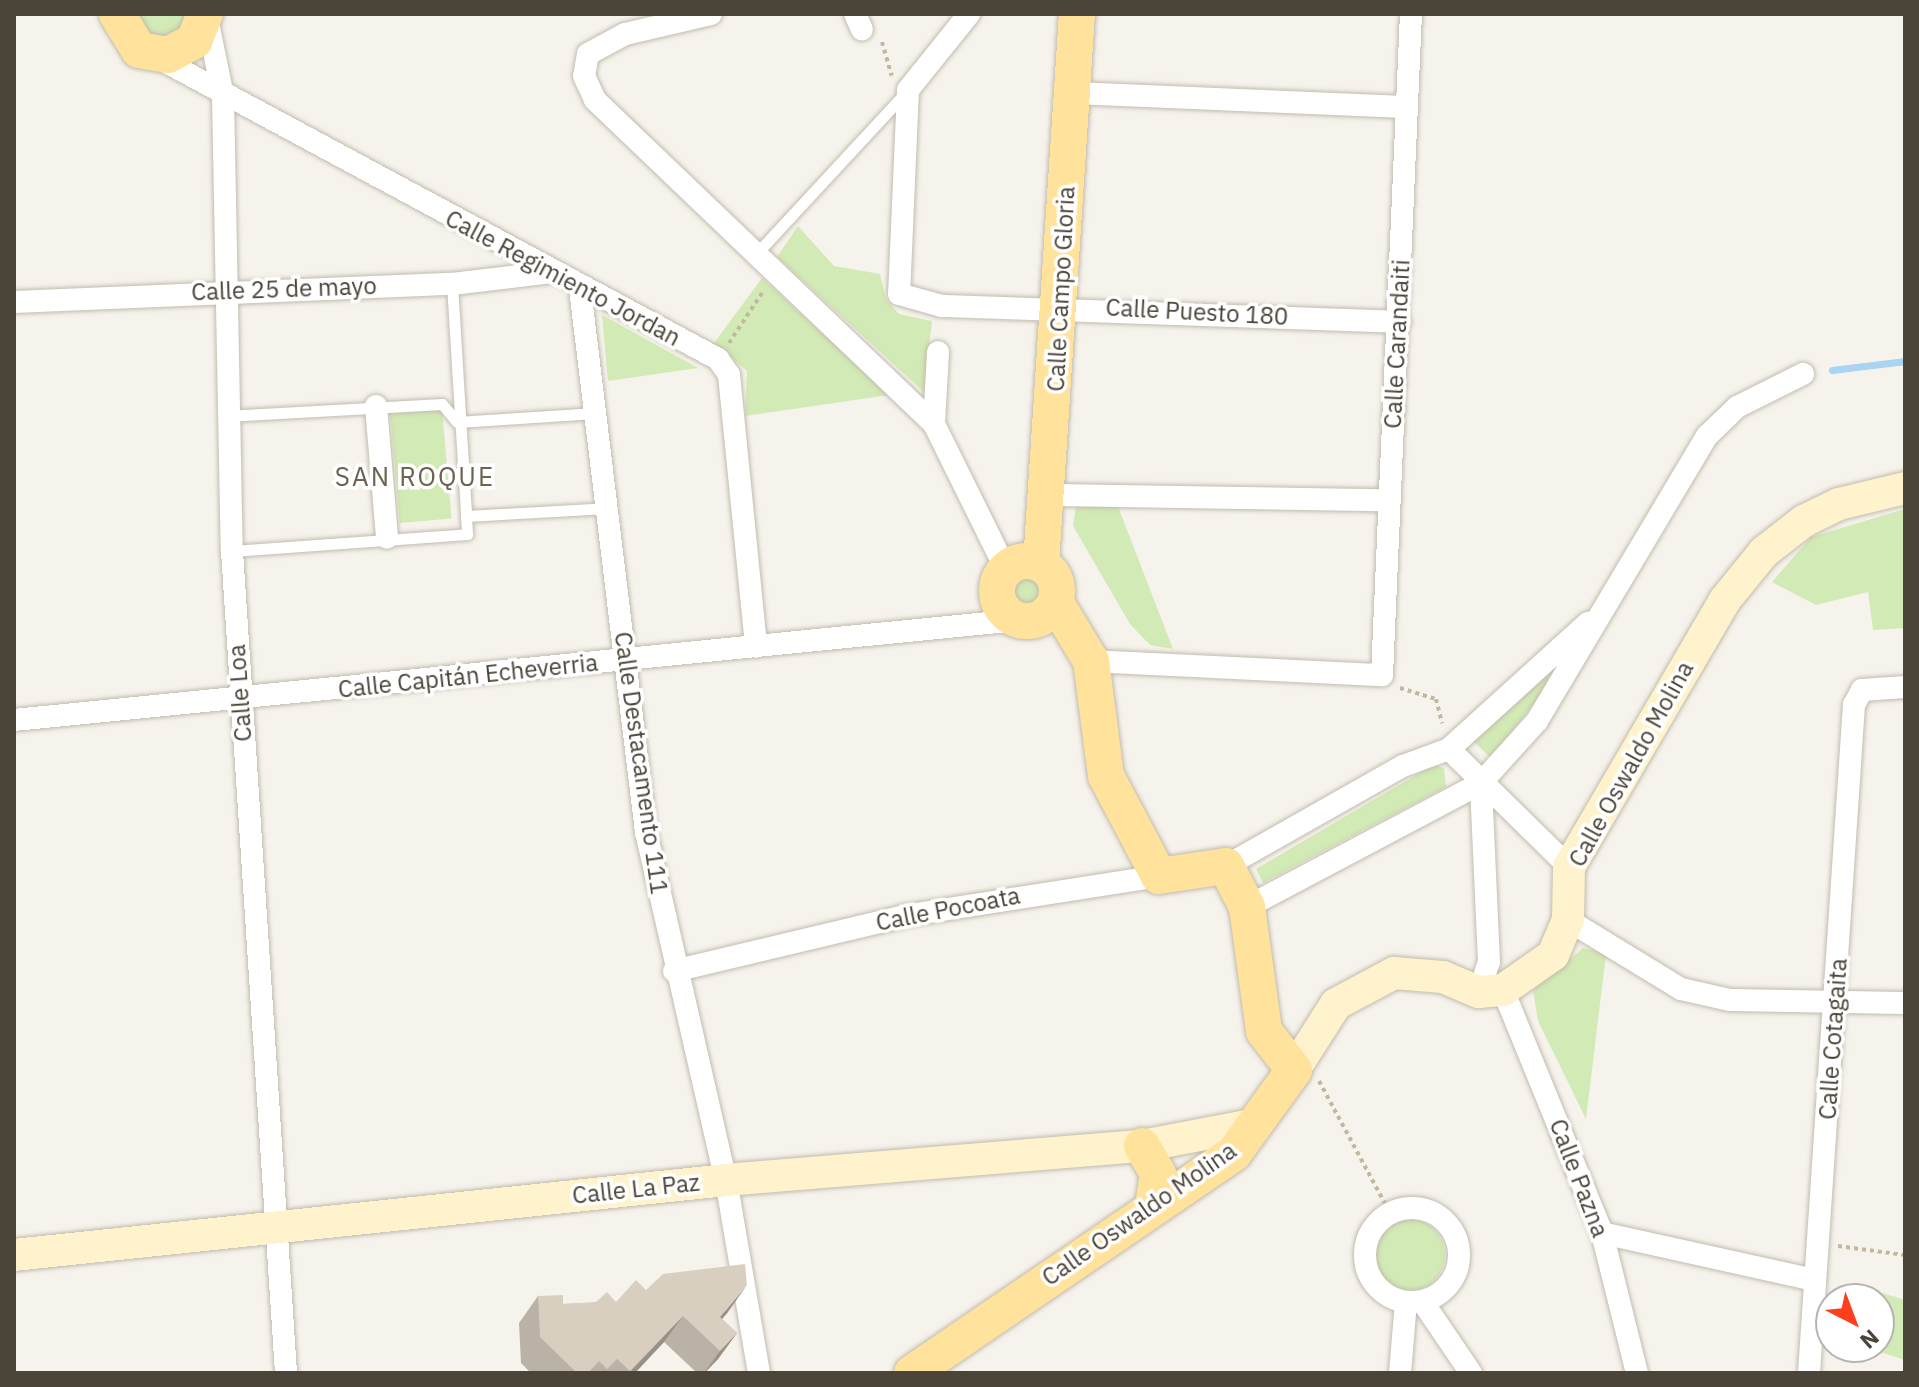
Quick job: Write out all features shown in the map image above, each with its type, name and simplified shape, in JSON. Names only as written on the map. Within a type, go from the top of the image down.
[{"type":"main road","points":[[117,14],[129,41],[153,55],[194,41],[206,14]]},
{"type":"main road","name":"Calle Campo Gloria","points":[[1041,564],[1051,495],[1077,14]]},
{"type":"main road","name":"Calle Oswaldo Molina","points":[[912,1373],[1153,1204],[1234,1153],[1257,1124],[1336,1004],[1394,973],[1443,977],[1491,991],[1553,955],[1568,920],[1569,867],[1725,600],[1764,552],[1804,521],[1839,504],[1905,488]]},
{"type":"main road","points":[[1056,603],[1037,619],[1017,620],[998,598],[1006,570],[1023,561],[1041,564],[1054,578],[1056,603],[1091,661],[1106,776],[1159,876]]},
{"type":"main road","points":[[1226,866],[1247,907],[1264,1031],[1299,1062]]},
{"type":"main road","name":"Calle Pocoata","points":[[1159,876],[1226,866]]},
{"type":"main road","name":"Calle La Paz","points":[[14,1255],[278,1224],[726,1180],[1142,1146],[1257,1124]]},
{"type":"main road","points":[[1142,1146],[1158,1174],[1153,1204]]},
{"type":"street","name":"Calle Loa","points":[[206,14],[223,96],[226,416],[232,551],[286,1373]]},
{"type":"street","points":[[711,14],[622,24],[588,54],[584,76],[595,100],[934,424],[1006,570]]},
{"type":"street","points":[[908,90],[969,14]]},
{"type":"street","name":"Calle Carandaiti","points":[[1382,675],[1387,500],[1400,322],[1411,14]]},
{"type":"street","name":"Calle Regimiento Jordan","points":[[153,55],[580,289],[718,359]]},
{"type":"street","name":"Calle Puesto 180","points":[[908,90],[899,294],[942,306],[1059,305],[1400,322]]},
{"type":"street","points":[[1073,93],[1406,107]]},
{"type":"street","name":"Calle 25 de mayo","points":[[14,302],[452,284],[553,272]]},
{"type":"street","name":"Calle Destacamento 111","points":[[580,289],[599,413],[607,508],[646,832],[674,971],[726,1180],[759,1373]]},
{"type":"street","points":[[934,424],[938,352]]},
{"type":"street","points":[[718,359],[729,375],[756,647]]},
{"type":"street","points":[[1247,907],[1481,783],[1537,721],[1707,436],[1737,407],[1803,374]]},
{"type":"street","points":[[376,406],[387,538]]},
{"type":"street","points":[[1051,495],[1387,500]]},
{"type":"street","points":[[1226,866],[1403,766],[1449,749],[1606,606]]},
{"type":"street","name":"Calle Capitán Echeverria","points":[[14,720],[240,700],[1017,620]]},
{"type":"street","points":[[1091,661],[1382,675]]},
{"type":"street","name":"Calle Cotagaita","points":[[1809,1373],[1854,705],[1862,690],[1905,687]]},
{"type":"street","points":[[1449,749],[1569,867]]},
{"type":"street","points":[[1481,783],[1491,991]]},
{"type":"street","name":"Calle Pocoata","points":[[674,971],[904,916],[1159,876]]},
{"type":"street","points":[[1568,920],[1681,989],[1730,1000],[1835,999],[1905,1003]]},
{"type":"street","name":"Calle Pazna","points":[[1491,991],[1602,1233],[1637,1373]]},
{"type":"street","points":[[1400,1373],[1414,1302],[1457,1270],[1456,1239],[1422,1208],[1390,1213],[1369,1234],[1365,1263],[1379,1289],[1414,1302],[1471,1373]]},
{"type":"street","points":[[1602,1233],[1814,1280]]},
{"type":"lane","points":[[757,253],[908,90]]},
{"type":"lane","points":[[232,551],[467,534],[457,422],[452,284]]},
{"type":"lane","points":[[226,416],[442,404],[457,422]]},
{"type":"lane","points":[[457,422],[599,413]]},
{"type":"lane","points":[[466,516],[607,508]]},
{"type":"path","points":[[859,22],[877,28],[894,82],[908,90]]},
{"type":"path","points":[[718,359],[776,271]]},
{"type":"path","points":[[1382,675],[1386,687],[1436,699],[1449,749]]},
{"type":"path","points":[[1299,1062],[1390,1213]]},
{"type":"path","points":[[1820,1244],[1905,1255]]},
{"type":"green space","points":[[125,14],[195,14],[163,47]]},
{"type":"green space","points":[[798,226],[834,266],[880,274],[886,299],[899,314],[932,321],[924,392],[777,257]]},
{"type":"green space","points":[[762,278],[889,395],[745,416],[747,371],[714,343]]},
{"type":"green space","points":[[602,315],[698,368],[608,381]]},
{"type":"green space","points":[[442,409],[452,519],[400,523],[390,414]]},
{"type":"green space","points":[[1117,504],[1173,649],[1150,645],[1130,624],[1073,526],[1076,506]]},
{"type":"green space","points":[[1905,509],[1905,628],[1873,630],[1868,592],[1816,605],[1772,582],[1811,537]]},
{"type":"green space","points":[[1027,572],[1041,577],[1046,591],[1041,605],[1027,610],[1013,605],[1008,591],[1013,577]]},
{"type":"green space","points":[[1545,676],[1551,680],[1492,759],[1473,741]]},
{"type":"green space","points":[[1433,765],[1444,768],[1446,787],[1263,883],[1256,869]]},
{"type":"green space","points":[[1583,948],[1606,954],[1586,1119],[1538,1021],[1533,990]]},
{"type":"green space","points":[[1409,1219],[1429,1225],[1439,1235],[1445,1255],[1439,1275],[1429,1285],[1409,1291],[1389,1285],[1379,1275],[1373,1255],[1379,1235],[1389,1225]]},
{"type":"green space","points":[[1895,1297],[1905,1300],[1905,1360],[1895,1357]]},
{"type":"building","points":[[745,1264],[747,1285],[720,1317],[737,1333],[720,1351],[683,1316],[630,1371],[617,1359],[607,1369],[599,1361],[588,1373],[577,1373],[540,1337],[538,1296],[563,1295],[563,1304],[596,1302],[607,1292],[616,1302],[636,1280],[646,1290],[663,1274]]},
{"type":"waterway","points":[[1832,370],[1905,361]]},
{"type":"district","name":"SAN ROQUE","points":[[415,477]]}]
